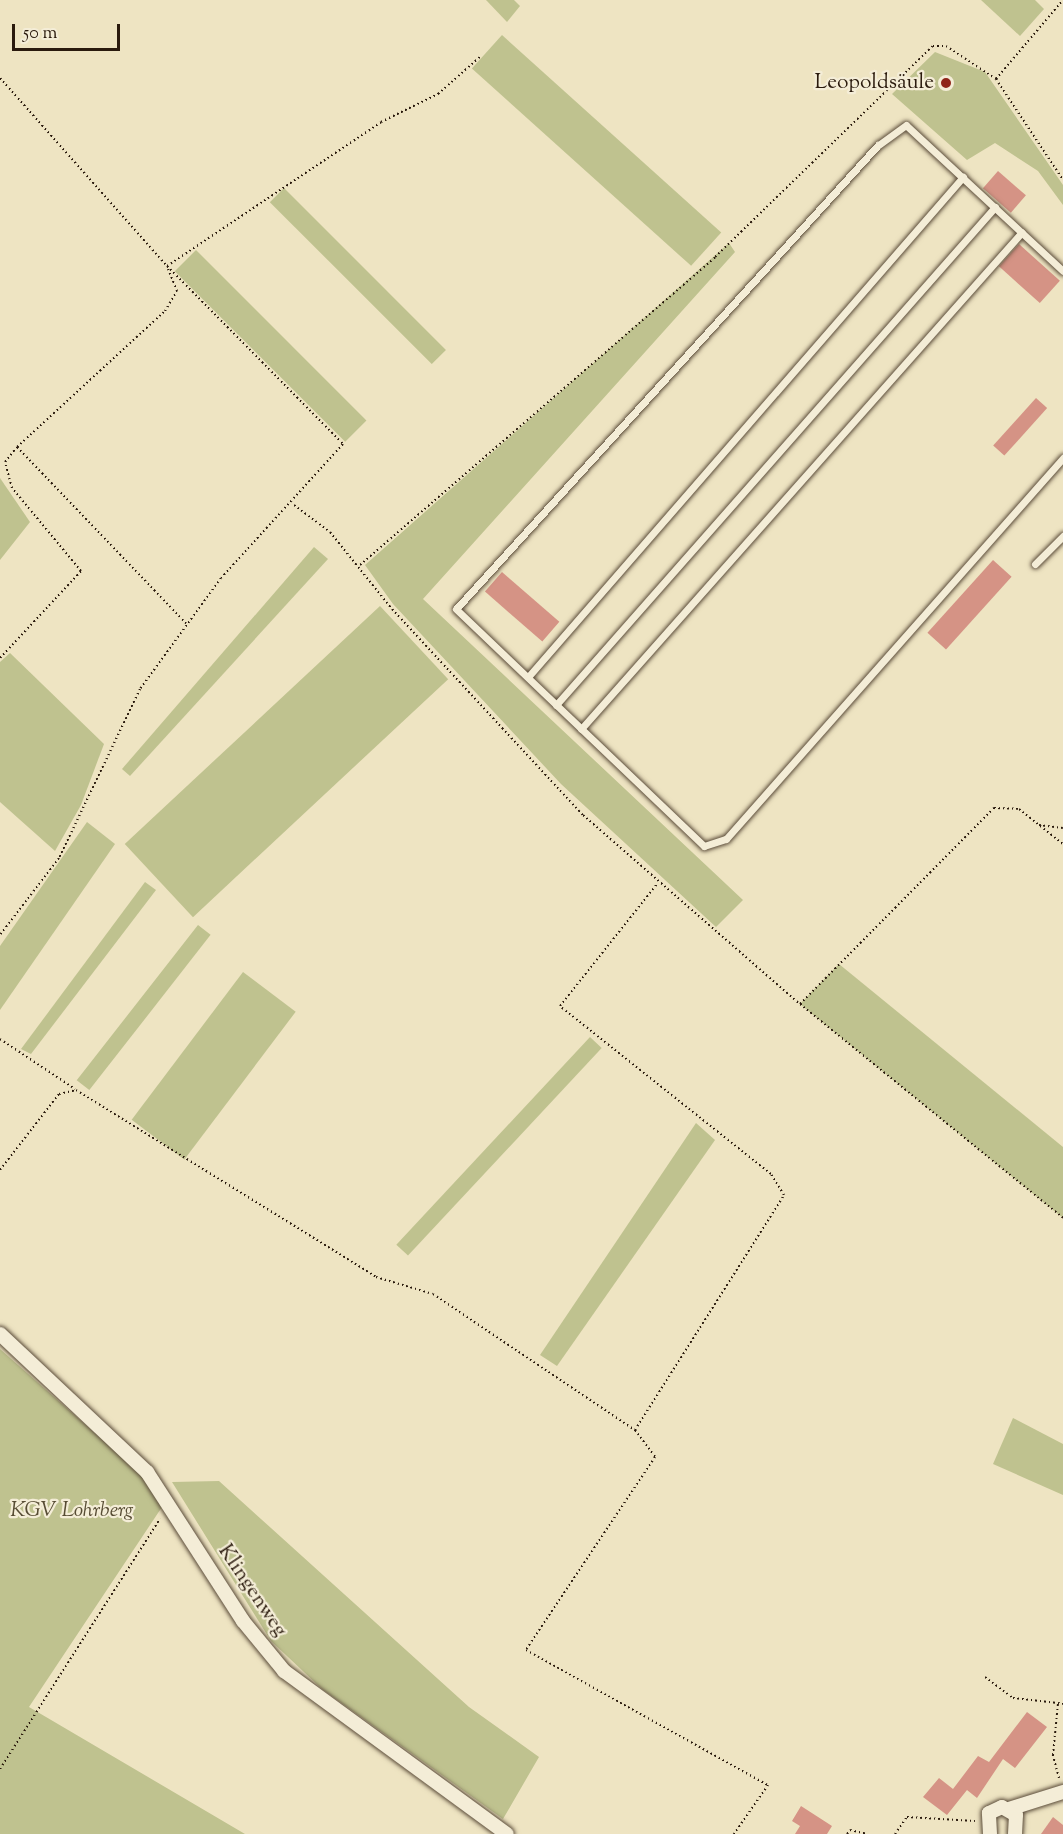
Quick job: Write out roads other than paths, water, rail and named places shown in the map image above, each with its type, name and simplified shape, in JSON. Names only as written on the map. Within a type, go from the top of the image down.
[{"type":"street","name":"Klingenweg","points":[[0,1334],[147,1473],[170,1504],[243,1621],[284,1671],[507,1834]]},
{"type":"street","points":[[988,1828],[995,1809],[1009,1809],[1063,1792]]},
{"type":"street","points":[[1009,1809],[1019,1824],[1015,1834]]},
{"type":"lane","points":[[1063,271],[906,125],[878,145],[456,609],[704,846],[726,839],[1063,458]]},
{"type":"lane","points":[[528,677],[963,177]]},
{"type":"lane","points":[[556,705],[995,207]]},
{"type":"lane","points":[[581,729],[1022,232]]},
{"type":"lane","points":[[1035,564],[1063,536]]},
{"type":"place","name":"Leopoldsäule","points":[[946,83]]},
{"type":"park label","name":"KGV Lohrberg","points":[[72,1511]]}]
